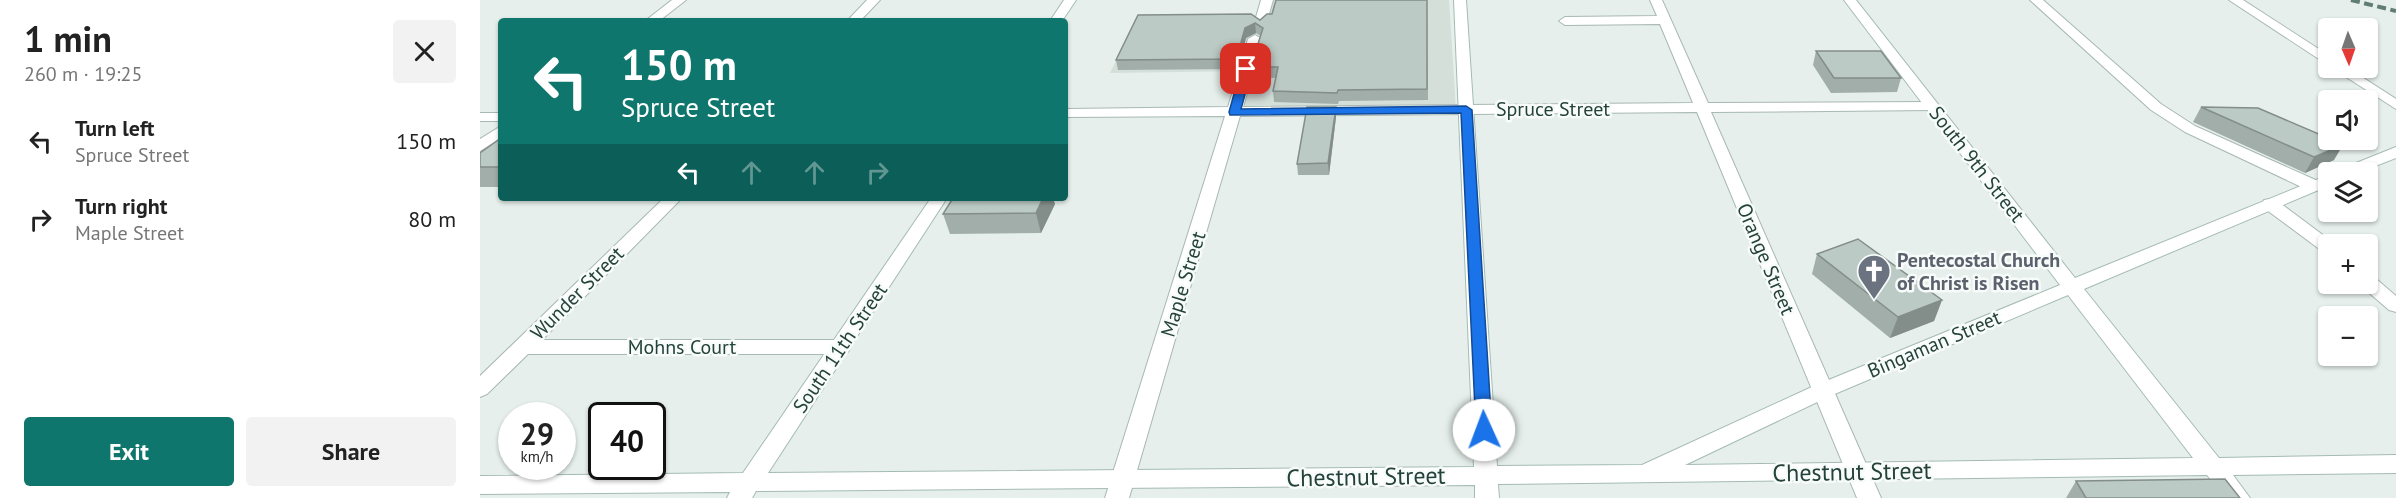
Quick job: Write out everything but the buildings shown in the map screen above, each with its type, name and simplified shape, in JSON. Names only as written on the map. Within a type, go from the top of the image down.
[{"type":"street","points":[[655,18],[680,0]]},
{"type":"street","points":[[856,18],[874,0]]},
{"type":"street","points":[[1058,18],[1070,0]]},
{"type":"street","points":[[1260,24],[1267,0]]},
{"type":"street","points":[[1460,0],[1487,487]]},
{"type":"street","name":"Orange Street","points":[[1656,0],[1869,498]]},
{"type":"street","name":"South 9th Street","points":[[1850,0],[2238,498]]},
{"type":"street","points":[[2036,0],[2156,107],[2190,129],[2318,182]]},
{"type":"street","points":[[2235,0],[2318,54]]},
{"type":"street","points":[[1565,21],[1665,20]]},
{"type":"street","name":"Maple Street","points":[[1119,489],[1251,54]]},
{"type":"street","points":[[2354,78],[2396,105]]},
{"type":"street","name":"Spruce Street","points":[[1068,113],[1933,106]]},
{"type":"street","points":[[480,117],[498,117]]},
{"type":"street","points":[[480,146],[498,133]]},
{"type":"street","points":[[2372,162],[2396,152]]},
{"type":"street","name":"Bingaman Street","points":[[1643,474],[1822,391],[2318,184]]},
{"type":"street","name":"Wunder Street","points":[[480,389],[671,201]]},
{"type":"street","name":"South 11th Street","points":[[744,490],[937,201]]},
{"type":"street","points":[[2270,204],[2318,240]]},
{"type":"street","points":[[2378,288],[2392,298]]},
{"type":"street","name":"Mohns Court","points":[[523,347],[841,347]]},
{"type":"street","name":"Chestnut Street","points":[[480,485],[744,490],[1487,487],[1643,474],[2396,464]]},
{"type":"shaded area","points":[[1273,0],[1449,0],[1456,110],[1240,111],[1250,71],[1110,73],[1135,22],[1267,21]]},
{"type":"railway","points":[[2351,0],[2396,11]]},
{"type":"place","name":"Pentecostal Church of Christ is Risen","points":[[1874,300]]},
{"type":"route","points":[[1246,69],[1234,112],[1466,110],[1484,430]]}]
